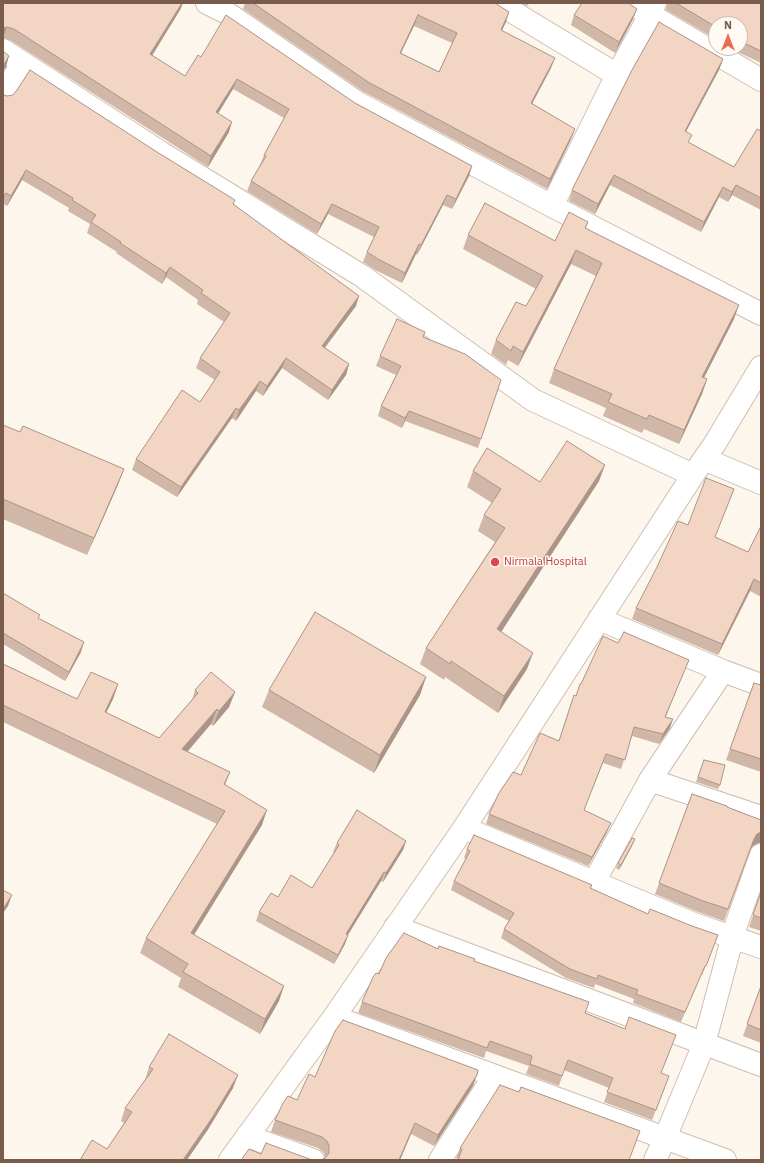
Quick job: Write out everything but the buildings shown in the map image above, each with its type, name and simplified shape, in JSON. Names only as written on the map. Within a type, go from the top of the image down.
[{"type":"street","points":[[207,3],[230,8],[358,103],[552,206],[761,314]]},
{"type":"street","points":[[498,3],[617,75]]},
{"type":"street","points":[[630,3],[652,9],[761,80]]},
{"type":"street","points":[[552,206],[617,75],[652,9]]},
{"type":"street","points":[[3,50],[160,152],[362,276],[533,400],[698,467],[761,483]]},
{"type":"street","points":[[3,94],[23,63]]},
{"type":"street","points":[[230,1160],[334,1017],[464,828],[698,467],[714,445],[761,367]]},
{"type":"street","points":[[600,619],[723,671],[761,685]]},
{"type":"street","points":[[594,882],[650,780],[723,671]]},
{"type":"street","points":[[650,780],[761,817]]},
{"type":"street","points":[[464,828],[694,924],[761,947]]},
{"type":"street","points":[[655,1160],[704,1044],[733,937],[761,855]]},
{"type":"street","points":[[395,927],[761,1065]]},
{"type":"street","points":[[334,1017],[725,1160]]},
{"type":"street","points":[[440,1160],[494,1076]]},
{"type":"street","points":[[247,1136],[313,1160]]},
{"type":"place","name":"Nirmala Hospital","points":[[495,562]]}]
